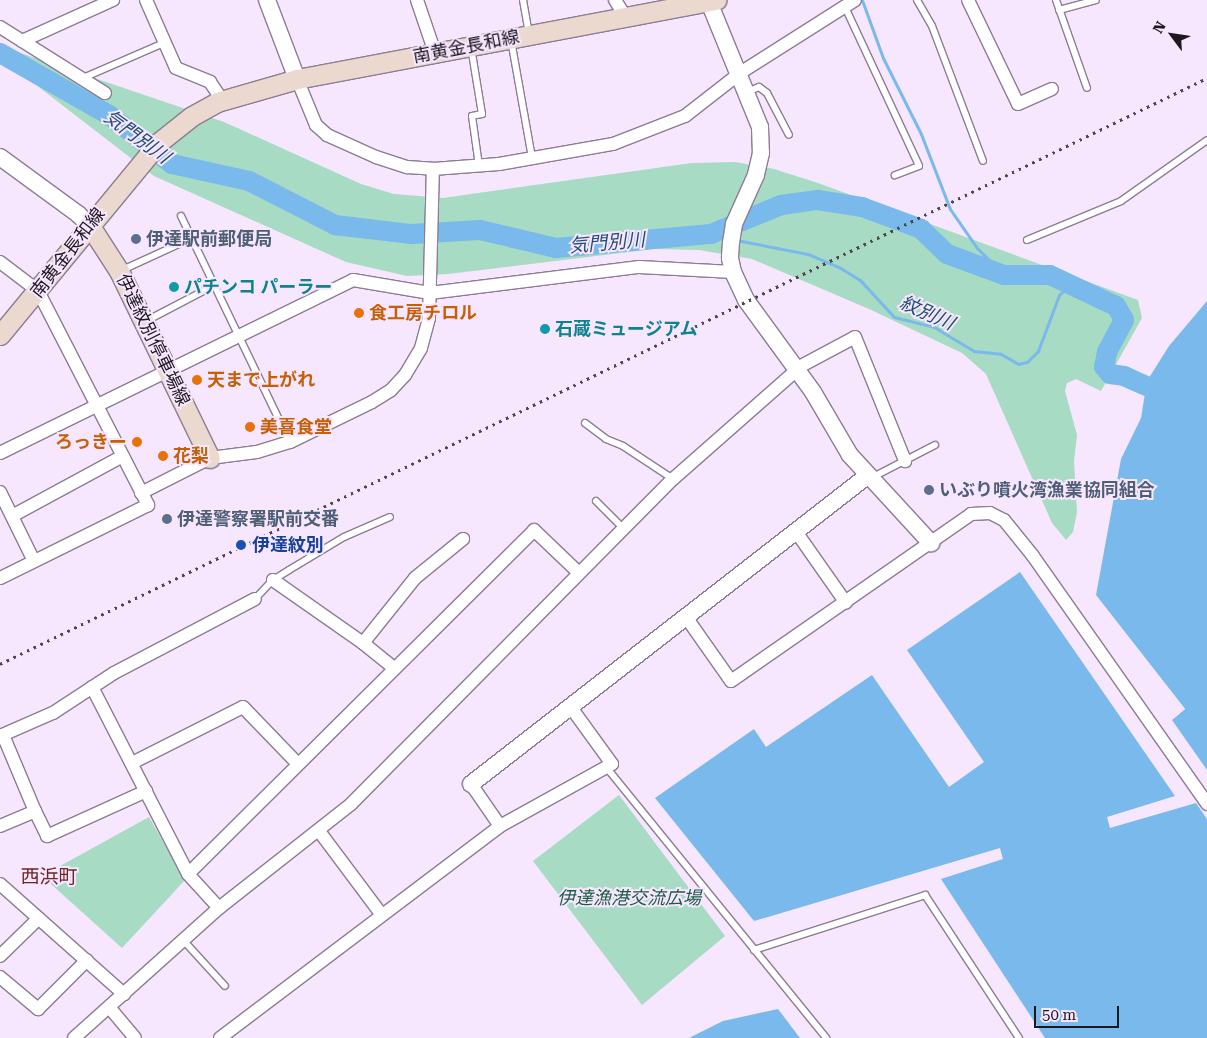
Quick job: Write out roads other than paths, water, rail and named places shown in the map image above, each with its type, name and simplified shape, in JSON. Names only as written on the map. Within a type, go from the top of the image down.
[{"type":"main road","name":"南黄金長和線","points":[[0,335],[38,291],[134,170],[175,128],[220,101],[297,79],[712,1]]},
{"type":"main road","name":"伊達紋別停車場線","points":[[90,226],[119,271],[145,321],[210,458]]},
{"type":"street","points":[[22,41],[113,0]]},
{"type":"street","points":[[146,0],[176,68],[210,82],[220,101]]},
{"type":"street","points":[[267,0],[316,125],[327,135],[407,167],[433,169],[480,167],[613,144],[685,116],[740,73],[850,4]]},
{"type":"street","points":[[417,0],[434,53]]},
{"type":"street","points":[[615,0],[625,16]]},
{"type":"street","points":[[968,0],[1018,104],[1052,89]]},
{"type":"street","points":[[712,1],[760,127],[761,153],[756,175],[734,224],[731,265],[746,300],[796,370],[850,455],[931,543]]},
{"type":"street","points":[[0,26],[105,94]]},
{"type":"street","points":[[0,157],[78,214],[90,226]]},
{"type":"street","points":[[141,493],[210,458],[257,452],[290,442],[391,390],[415,361],[421,348],[429,318],[433,169]]},
{"type":"street","points":[[0,262],[38,291],[148,505],[0,578]]},
{"type":"street","points":[[0,453],[353,280],[430,293],[639,267],[731,265]]},
{"type":"street","points":[[74,1038],[219,908],[319,832],[351,804],[672,479],[796,370],[855,337],[905,461]]},
{"type":"street","points":[[12,516],[123,456]]},
{"type":"street","points":[[500,826],[471,784],[869,477]]},
{"type":"street","points":[[0,492],[34,561]]},
{"type":"street","points":[[686,617],[731,681],[971,514],[990,513],[1004,520],[1033,556],[1207,804]]},
{"type":"street","points":[[188,874],[393,667],[534,530],[579,574]]},
{"type":"street","points":[[797,533],[846,602]]},
{"type":"street","points":[[364,643],[415,578],[463,539]]},
{"type":"street","points":[[273,580],[364,643],[393,667]]},
{"type":"street","points":[[146,791],[47,836],[1,736],[53,713],[92,687],[255,598]]},
{"type":"street","points":[[92,687],[188,874],[219,908]]},
{"type":"street","points":[[220,1038],[380,914],[500,826],[612,764],[570,706]]},
{"type":"street","points":[[132,763],[243,707],[298,764]]},
{"type":"street","points":[[0,826],[35,811]]},
{"type":"street","points":[[319,832],[380,914]]},
{"type":"street","points":[[0,884],[124,994]]},
{"type":"street","points":[[0,956],[39,918]]},
{"type":"street","points":[[0,977],[38,1009],[87,960]]},
{"type":"street","points":[[109,1007],[135,1038]]},
{"type":"lane","points":[[523,0],[530,35]]},
{"type":"lane","points":[[917,0],[932,26],[983,161]]},
{"type":"lane","points":[[1056,0],[1087,88]]},
{"type":"lane","points":[[1059,10],[1096,0]]},
{"type":"lane","points":[[850,4],[918,166],[895,175]]},
{"type":"lane","points":[[511,38],[532,158]]},
{"type":"lane","points":[[81,79],[164,43]]},
{"type":"lane","points":[[471,46],[482,114],[472,116],[480,167]]},
{"type":"lane","points":[[748,92],[759,87],[767,93],[789,135]]},
{"type":"lane","points":[[1027,240],[1121,201],[1207,140]]},
{"type":"lane","points":[[181,216],[290,442]]},
{"type":"lane","points":[[119,271],[192,238]]},
{"type":"lane","points":[[145,321],[215,285]]},
{"type":"lane","points":[[585,423],[606,440],[623,446],[672,479]]},
{"type":"lane","points":[[869,477],[936,445]]},
{"type":"lane","points":[[596,501],[624,528]]},
{"type":"lane","points":[[255,598],[273,580],[344,537],[390,517]]},
{"type":"lane","points":[[606,767],[826,1038]]},
{"type":"lane","points":[[754,950],[925,895],[1019,1038]]},
{"type":"lane","points":[[184,940],[225,986]]},
{"type":"water","points":[[1207,301],[1207,770],[1172,720],[1185,709],[1096,595],[1121,459],[1141,418],[1147,381],[1169,346]]},
{"type":"water","points":[[1020,572],[1175,796],[1107,817],[1110,828],[1196,803],[1207,819],[1207,1038],[1045,1038],[941,879],[1003,859],[1000,848],[754,921],[655,798],[754,729],[766,747],[872,675],[949,787],[984,762],[907,650]]},
{"type":"water","points":[[778,1009],[800,1038],[689,1038],[723,1021]]},
{"type":"waterway","name":"紋別川","points":[[862,0],[883,58],[921,134],[950,209],[977,248],[1004,275]]},
{"type":"waterway","name":"気門別川","points":[[0,53],[109,115],[172,164],[249,181],[335,225],[411,234],[480,230],[556,248],[711,234],[781,205],[818,200],[862,207],[921,229],[947,254],[1004,275],[1050,275],[1116,306],[1124,320],[1107,352],[1104,367],[1110,374],[1124,376],[1146,386]]},
{"type":"waterway","name":"紋別川","points":[[711,234],[728,238]]},
{"type":"waterway","name":"紋別川","points":[[736,240],[808,254],[839,267],[860,280],[894,317],[934,327],[974,351],[1001,354],[1018,364],[1027,362],[1038,351],[1059,295],[1070,284]]},
{"type":"railway","points":[[0,664],[1207,78]]},
{"type":"place","name":"伊達駅前郵便局","points":[[136,239]]},
{"type":"place","name":"パチンコ パーラー","points":[[174,287]]},
{"type":"place","name":"食工房チロル","points":[[359,313]]},
{"type":"place","name":"石蔵ミュージアム","points":[[545,329]]},
{"type":"place","name":"天まで上がれ","points":[[197,380]]},
{"type":"place","name":"美喜食堂","points":[[250,427]]},
{"type":"place","name":"ろっきー","points":[[137,442]]},
{"type":"place","name":"花梨","points":[[163,456]]},
{"type":"place","name":"いぶり噴火湾漁業協同組合","points":[[929,490]]},
{"type":"place","name":"伊達警察署駅前交番","points":[[167,519]]},
{"type":"place","name":"伊達紋別","points":[[241,545]]},
{"type":"district","name":"西浜町","points":[[49,877]]},
{"type":"park label","name":"伊達漁港交流広場","points":[[629,898]]}]
